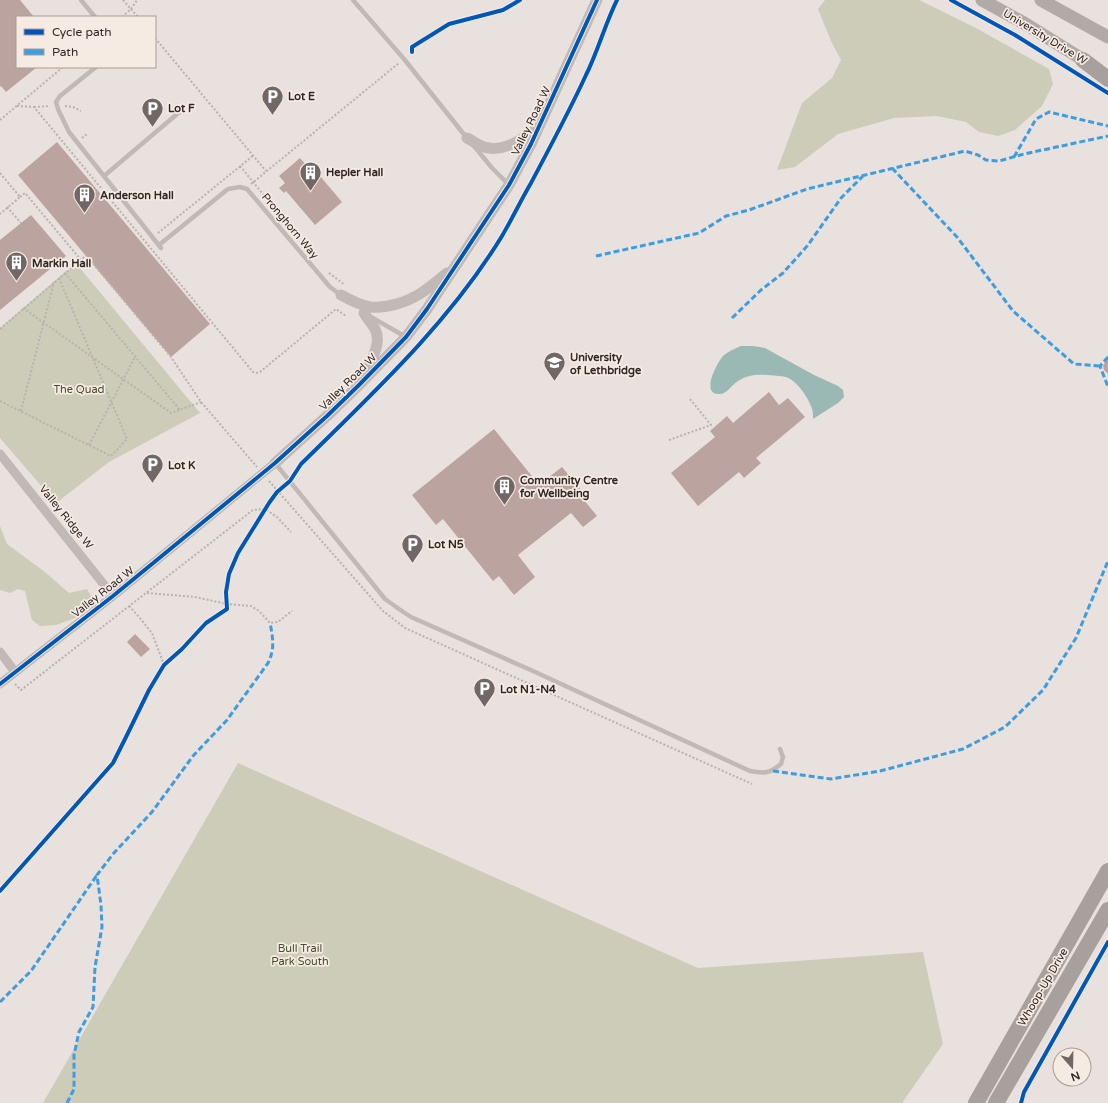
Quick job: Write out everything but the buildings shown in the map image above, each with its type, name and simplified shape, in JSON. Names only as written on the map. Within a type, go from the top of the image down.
[{"type":"highway","points":[[1083,60],[1108,80]]},
{"type":"highway","points":[[1093,898],[1108,866]]},
{"type":"highway","name":"Whoop-Up Drive","points":[[976,1103],[1108,871]]},
{"type":"highway","name":"Whoop-Up Drive","points":[[996,1103],[1108,910]]},
{"type":"main road","name":"University Drive W","points":[[982,0],[1024,23],[1083,60],[1108,73]]},
{"type":"main road","points":[[1041,0],[1108,37]]},
{"type":"street","name":"Valley Road W","points":[[0,684],[113,596],[275,464],[328,416],[406,337],[427,309],[509,185],[531,144],[597,0]]},
{"type":"street","points":[[467,138],[485,147],[496,148],[521,140],[538,129]]},
{"type":"street","points":[[361,308],[377,307],[408,301],[421,294],[455,266]]},
{"type":"street","points":[[341,295],[361,308],[376,330],[378,339],[374,352],[359,385]]},
{"type":"street","name":"Valley Ridge W","points":[[0,454],[113,596]]},
{"type":"street","points":[[0,652],[15,672]]},
{"type":"lane","points":[[81,0],[94,16]]},
{"type":"lane","points":[[353,0],[404,58],[492,168],[509,185]]},
{"type":"lane","points":[[95,68],[60,96],[56,102],[58,109],[69,132],[160,246],[228,189],[240,186],[245,189]]},
{"type":"lane","points":[[104,176],[184,109]]},
{"type":"lane","name":"Pronghorn Way","points":[[245,189],[247,189],[330,288],[341,295]]},
{"type":"lane","points":[[361,308],[406,337]]},
{"type":"lane","points":[[275,464],[385,599],[410,617],[750,771],[760,773],[773,771],[781,764],[783,756],[780,749]]},
{"type":"path","points":[[124,0],[137,16]]},
{"type":"path","points":[[123,16],[131,9],[137,0]]},
{"type":"path","points":[[156,39],[266,171]]},
{"type":"path","points":[[245,189],[404,58]]},
{"type":"path","points":[[0,120],[62,68]]},
{"type":"path","points":[[17,106],[34,107],[252,372],[260,372],[336,309],[346,316]]},
{"type":"path","points":[[146,243],[254,156]]},
{"type":"path","points":[[240,166],[298,236]]},
{"type":"path","points":[[0,173],[20,197]]},
{"type":"path","points":[[0,214],[25,192],[81,260]]},
{"type":"path","points":[[7,208],[21,222]]},
{"type":"path","points":[[0,329],[86,256],[171,357],[201,402],[383,611],[405,628],[752,784]]},
{"type":"path","points":[[327,272],[351,289],[361,308]]},
{"type":"path","points":[[65,273],[180,410]]},
{"type":"path","points":[[0,401],[111,456],[127,439],[59,278]]},
{"type":"path","points":[[21,411],[54,282]]},
{"type":"path","points":[[24,308],[171,413],[201,402]]},
{"type":"path","points":[[89,445],[135,357]]},
{"type":"path","points":[[669,440],[711,425],[690,399]]},
{"type":"path","points":[[273,497],[290,481]]},
{"type":"path","points":[[262,514],[269,503]]},
{"type":"path","points":[[21,690],[253,510],[265,509],[277,517],[291,532]]},
{"type":"path","points":[[146,593],[195,597],[227,606],[250,606],[259,611],[270,623],[278,622],[292,611]]},
{"type":"path","points":[[226,598],[227,606]]},
{"type":"path","points":[[129,606],[140,617],[152,633],[164,665]]},
{"type":"path","points":[[160,671],[168,661]]},
{"type":"green space","points":[[825,0],[919,0],[976,28],[1049,69],[1053,84],[1042,106],[1015,130],[998,136],[979,132],[966,122],[937,116],[894,118],[838,134],[795,167],[777,170],[802,103],[832,78],[841,60],[831,41],[818,9]]},
{"type":"green space","name":"The Quad","points":[[79,267],[200,413],[109,462],[56,503],[0,438],[0,328],[66,271]]},
{"type":"green space","points":[[0,526],[7,544],[45,572],[69,593],[87,589],[94,601],[75,618],[56,625],[40,626],[32,620],[25,591],[18,589],[10,593],[0,590]]},
{"type":"green space","name":"Bull Trail Park South","points":[[238,763],[698,968],[923,952],[943,1044],[902,1103],[43,1103]]},
{"type":"water","points":[[741,346],[765,348],[814,375],[838,386],[843,390],[844,397],[838,403],[813,419],[812,408],[804,393],[798,385],[786,377],[774,375],[752,375],[738,381],[724,393],[718,394],[713,392],[711,389],[712,377],[720,360],[727,353]]},
{"type":"marked path","points":[[1014,157],[1036,119],[1049,112],[1108,126]]},
{"type":"marked path","points":[[596,256],[699,233],[726,216],[749,210],[807,189],[965,151],[978,155],[986,160],[999,161],[1024,154],[1108,136]]},
{"type":"marked path","points":[[892,168],[957,237],[1013,311],[1074,364],[1100,366]]},
{"type":"marked path","points":[[732,318],[761,290],[783,273],[808,245],[841,198],[863,176]]},
{"type":"marked path","points":[[1108,357],[1100,366],[1108,387]]},
{"type":"marked path","points":[[773,771],[831,779],[880,771],[963,749],[1005,727],[1043,690],[1076,638],[1108,561]]},
{"type":"marked path","points":[[67,1103],[74,1089],[74,1055],[79,1032],[93,1007],[95,967],[102,927],[97,875],[113,854],[152,812],[193,756],[227,720],[268,663],[272,653],[273,643],[270,623]]},
{"type":"marked path","points":[[0,1002],[31,971],[97,875]]},
{"type":"cycle path","points":[[412,52],[412,47],[449,24],[503,10],[520,0]]},
{"type":"cycle path","points":[[0,684],[113,596],[275,463],[327,416],[406,337],[427,309],[509,185],[531,144],[597,0]]},
{"type":"cycle path","points":[[0,891],[113,763],[149,690],[164,665],[182,649],[206,623],[227,609],[226,592],[229,574],[238,553],[277,492],[290,481],[301,464],[409,356],[434,328],[481,268],[506,230],[566,116],[590,66],[617,0]]},
{"type":"cycle path","points":[[951,0],[1015,35],[1108,93]]},
{"type":"cycle path","points":[[1021,1103],[1024,1092],[1108,942]]},
{"type":"place","name":"Lot E","points":[[273,116]]},
{"type":"place","name":"Lot F","points":[[153,128]]},
{"type":"place","name":"Hepler Hall","points":[[310,192]]},
{"type":"place","name":"Anderson Hall","points":[[85,214]]},
{"type":"place","name":"Markin Hall","points":[[17,282]]},
{"type":"place","name":"University of Lethbridge","points":[[554,382]]},
{"type":"place","name":"Lot K","points":[[153,484]]},
{"type":"place","name":"Community Centre for Wellbeing","points":[[505,506]]},
{"type":"place","name":"Lot N5","points":[[412,564]]},
{"type":"place","name":"Lot N1-N4","points":[[484,708]]}]
